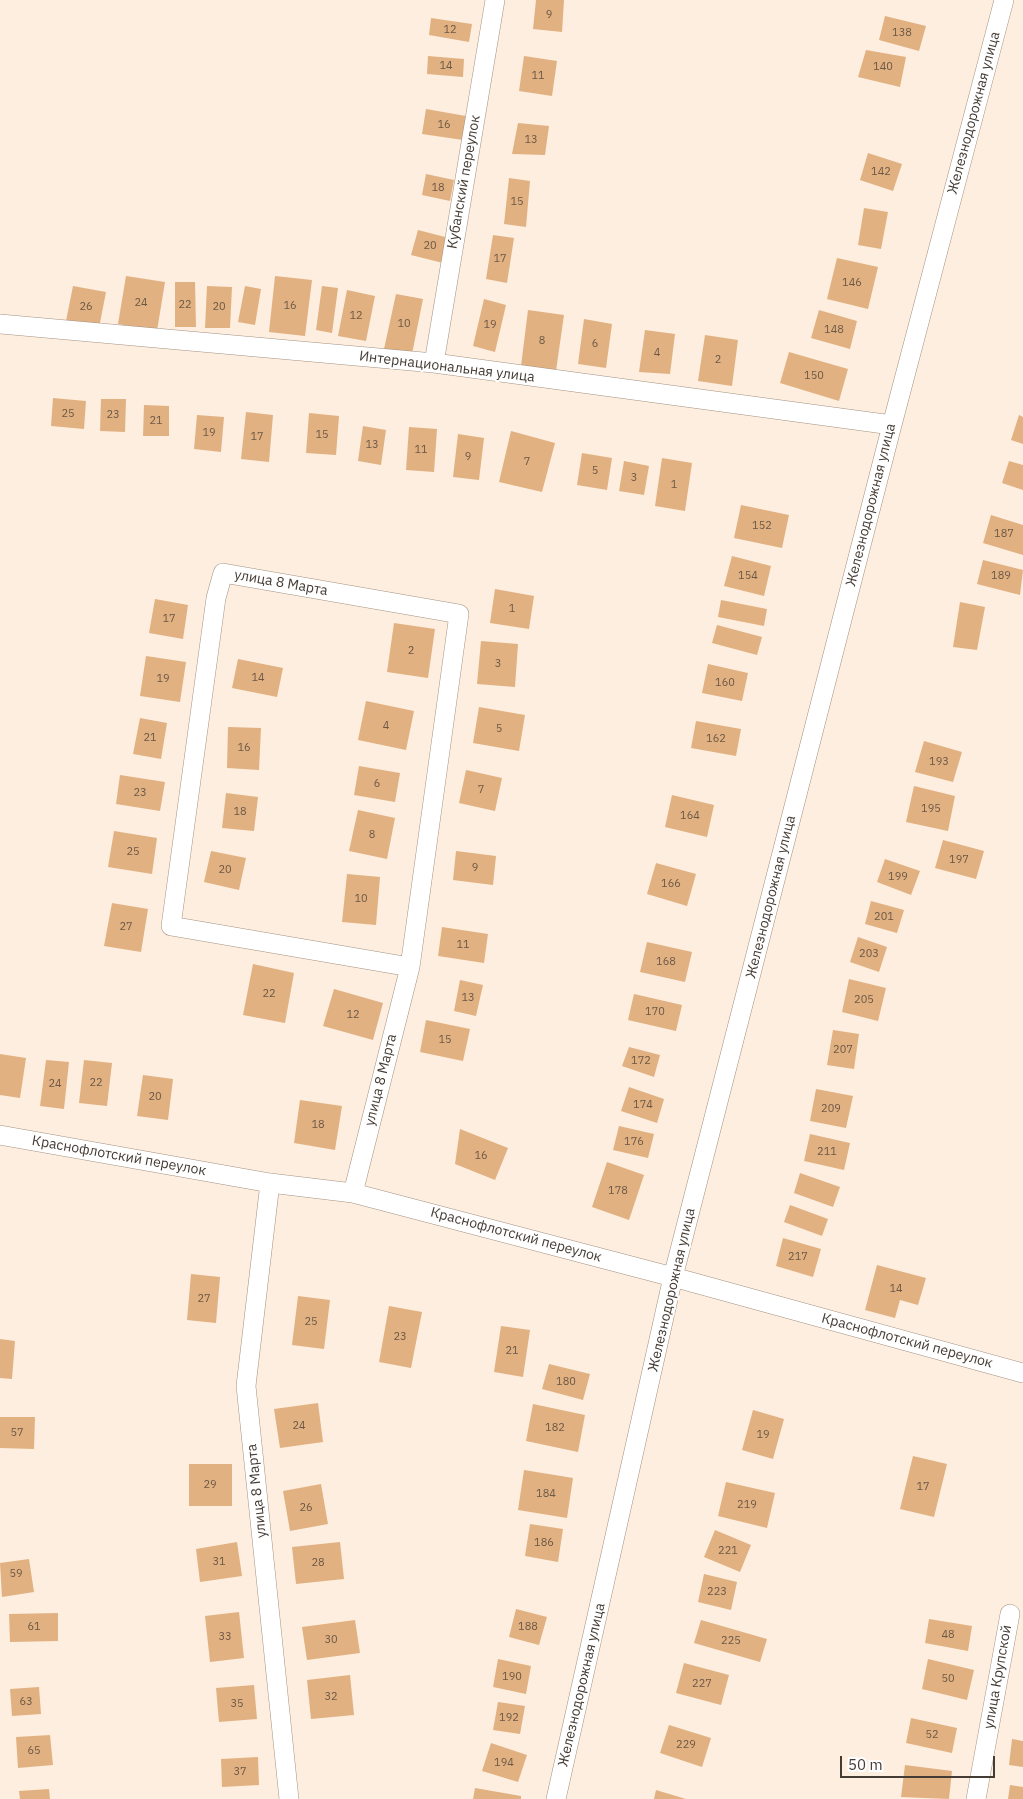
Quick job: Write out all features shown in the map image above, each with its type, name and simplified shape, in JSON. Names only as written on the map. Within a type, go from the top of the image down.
[{"type":"street","name":"Кубанский переулок","points":[[434,363],[495,0]]},
{"type":"street","name":"Железнодорожная улица","points":[[556,1799],[673,1277],[892,425],[1004,0]]},
{"type":"street","name":"Интернациональная улица","points":[[0,324],[434,363],[892,425]]},
{"type":"street","name":"улица 8 Марта","points":[[352,1193],[410,967],[459,614],[224,573],[216,598],[171,926],[410,967]]},
{"type":"street","name":"Краснофлотский переулок","points":[[0,1135],[270,1183],[352,1193],[673,1277],[1023,1373]]},
{"type":"street","name":"улица 8 Марта","points":[[270,1183],[246,1386],[289,1799]]},
{"type":"street","name":"улица Крупской","points":[[976,1799],[1010,1614]]},
{"type":"building","points":[[536,0],[564,0],[562,32],[533,29]]},
{"type":"building","points":[[885,16],[926,26],[919,51],[879,40]]},
{"type":"building","points":[[431,18],[472,24],[469,42],[429,35]]},
{"type":"building","points":[[866,50],[906,57],[900,87],[858,77]]},
{"type":"building","points":[[428,56],[464,59],[463,77],[427,74]]},
{"type":"building","points":[[524,56],[557,61],[552,96],[519,91]]},
{"type":"building","points":[[426,109],[466,116],[463,140],[422,134]]},
{"type":"building","points":[[518,123],[549,126],[545,155],[512,154]]},
{"type":"building","points":[[868,153],[902,164],[893,191],[860,180]]},
{"type":"building","points":[[426,174],[454,180],[450,201],[422,195]]},
{"type":"building","points":[[509,178],[530,181],[526,227],[504,224]]},
{"type":"building","points":[[864,208],[888,212],[881,249],[858,245]]},
{"type":"building","points":[[418,230],[449,238],[443,263],[411,255]]},
{"type":"building","points":[[493,235],[514,238],[507,283],[486,279]]},
{"type":"building","points":[[837,258],[878,267],[868,309],[827,299]]},
{"type":"building","points":[[126,276],[165,282],[157,331],[118,324]]},
{"type":"building","points":[[275,276],[312,280],[305,336],[269,332]]},
{"type":"building","points":[[175,282],[195,282],[196,327],[175,327]]},
{"type":"building","points":[[73,286],[106,292],[99,328],[66,321]]},
{"type":"building","points":[[207,286],[232,287],[230,328],[205,328]]},
{"type":"building","points":[[245,286],[261,289],[255,325],[238,322]]},
{"type":"building","points":[[322,286],[338,288],[332,333],[316,330]]},
{"type":"building","points":[[347,290],[375,296],[366,341],[338,336]]},
{"type":"building","points":[[396,294],[423,299],[412,354],[384,349]]},
{"type":"building","points":[[484,299],[506,305],[495,352],[473,346]]},
{"type":"building","points":[[528,310],[564,315],[556,371],[521,366]]},
{"type":"building","points":[[819,310],[857,321],[850,349],[811,338]]},
{"type":"building","points":[[584,319],[612,324],[606,368],[578,364]]},
{"type":"building","points":[[645,330],[675,334],[670,374],[639,372]]},
{"type":"building","points":[[705,335],[738,340],[732,386],[698,381]]},
{"type":"building","points":[[789,352],[848,369],[839,401],[780,383]]},
{"type":"building","points":[[53,398],[86,401],[84,429],[51,426]]},
{"type":"building","points":[[101,399],[126,399],[125,432],[100,431]]},
{"type":"building","points":[[144,405],[169,406],[169,436],[143,436]]},
{"type":"building","points":[[246,412],[273,415],[269,462],[241,459]]},
{"type":"building","points":[[309,413],[339,416],[336,455],[306,453]]},
{"type":"building","points":[[197,415],[224,417],[221,452],[194,449]]},
{"type":"building","points":[[1019,415],[1023,417],[1023,444],[1011,440]]},
{"type":"building","points":[[363,426],[386,430],[381,465],[358,461]]},
{"type":"building","points":[[409,427],[437,429],[434,472],[406,470]]},
{"type":"building","points":[[511,431],[555,443],[542,492],[499,482]]},
{"type":"building","points":[[458,434],[484,438],[479,480],[453,477]]},
{"type":"building","points":[[582,453],[612,458],[607,490],[577,485]]},
{"type":"building","points":[[662,458],[692,463],[685,511],[655,506]]},
{"type":"building","points":[[624,461],[649,466],[644,495],[619,491]]},
{"type":"building","points":[[1009,461],[1023,465],[1023,490],[1002,483]]},
{"type":"building","points":[[741,505],[789,515],[782,548],[734,538]]},
{"type":"building","points":[[991,515],[1023,525],[1023,555],[983,543]]},
{"type":"building","points":[[732,556],[771,566],[764,596],[724,586]]},
{"type":"building","points":[[983,560],[1023,570],[1020,595],[977,584]]},
{"type":"building","points":[[495,589],[534,596],[529,629],[490,623]]},
{"type":"building","points":[[155,599],[188,605],[183,639],[149,633]]},
{"type":"building","points":[[721,600],[767,609],[764,626],[718,617]]},
{"type":"building","points":[[960,602],[985,607],[977,650],[953,647]]},
{"type":"building","points":[[394,623],[435,629],[428,678],[387,672]]},
{"type":"building","points":[[717,625],[762,637],[757,655],[712,643]]},
{"type":"building","points":[[481,641],[518,644],[515,687],[477,684]]},
{"type":"building","points":[[146,656],[186,662],[180,702],[140,696]]},
{"type":"building","points":[[238,659],[283,668],[277,697],[232,688]]},
{"type":"building","points":[[708,664],[748,673],[742,701],[702,693]]},
{"type":"building","points":[[366,701],[414,711],[406,750],[358,740]]},
{"type":"building","points":[[479,707],[525,715],[519,751],[473,743]]},
{"type":"building","points":[[140,718],[167,723],[161,759],[133,754]]},
{"type":"building","points":[[696,721],[741,729],[736,756],[691,748]]},
{"type":"building","points":[[228,727],[261,728],[259,770],[227,768]]},
{"type":"building","points":[[924,741],[962,752],[953,782],[915,772]]},
{"type":"building","points":[[359,766],[400,773],[395,802],[354,795]]},
{"type":"building","points":[[466,770],[502,778],[495,811],[459,803]]},
{"type":"building","points":[[120,775],[165,782],[160,811],[116,804]]},
{"type":"building","points":[[914,786],[955,796],[948,831],[906,822]]},
{"type":"building","points":[[226,793],[258,797],[254,831],[222,828]]},
{"type":"building","points":[[672,795],[714,805],[707,837],[665,827]]},
{"type":"building","points":[[358,810],[395,818],[387,859],[349,851]]},
{"type":"building","points":[[114,831],[157,838],[152,874],[108,867]]},
{"type":"building","points":[[943,840],[984,851],[976,879],[935,868]]},
{"type":"building","points":[[211,851],[246,858],[239,890],[204,882]]},
{"type":"building","points":[[456,851],[496,856],[493,885],[453,880]]},
{"type":"building","points":[[885,859],[920,871],[911,895],[877,882]]},
{"type":"building","points":[[656,863],[696,874],[687,906],[647,894]]},
{"type":"building","points":[[347,874],[380,877],[376,925],[342,922]]},
{"type":"building","points":[[871,901],[904,910],[897,933],[865,924]]},
{"type":"building","points":[[112,903],[148,909],[141,952],[104,946]]},
{"type":"building","points":[[442,927],[488,934],[484,963],[438,956]]},
{"type":"building","points":[[858,937],[887,947],[879,972],[850,962]]},
{"type":"building","points":[[647,942],[692,952],[685,982],[640,972]]},
{"type":"building","points":[[253,964],[294,973],[285,1023],[243,1015]]},
{"type":"building","points":[[849,979],[886,988],[878,1021],[842,1012]]},
{"type":"building","points":[[460,980],[483,985],[476,1016],[454,1011]]},
{"type":"building","points":[[334,989],[383,1003],[373,1040],[323,1026]]},
{"type":"building","points":[[634,994],[682,1005],[676,1031],[628,1020]]},
{"type":"building","points":[[426,1020],[470,1029],[463,1061],[420,1052]]},
{"type":"building","points":[[833,1030],[859,1034],[854,1069],[827,1065]]},
{"type":"building","points":[[629,1047],[660,1055],[654,1077],[622,1066]]},
{"type":"building","points":[[0,1054],[26,1058],[20,1098],[0,1095]]},
{"type":"building","points":[[46,1060],[69,1062],[64,1109],[40,1106]]},
{"type":"building","points":[[84,1060],[112,1063],[107,1106],[79,1103]]},
{"type":"building","points":[[143,1075],[173,1079],[168,1120],[137,1116]]},
{"type":"building","points":[[629,1087],[664,1099],[657,1123],[621,1111]]},
{"type":"building","points":[[816,1089],[853,1096],[846,1128],[810,1121]]},
{"type":"building","points":[[300,1100],[342,1106],[335,1150],[294,1143]]},
{"type":"building","points":[[619,1126],[654,1134],[648,1158],[613,1150]]},
{"type":"building","points":[[460,1129],[508,1148],[495,1180],[455,1164]]},
{"type":"building","points":[[810,1134],[850,1143],[844,1170],[804,1161]]},
{"type":"building","points":[[607,1162],[644,1175],[629,1220],[592,1207]]},
{"type":"building","points":[[800,1173],[840,1187],[833,1207],[794,1193]]},
{"type":"building","points":[[790,1205],[828,1219],[822,1236],[784,1222]]},
{"type":"building","points":[[783,1238],[821,1249],[813,1277],[776,1266]]},
{"type":"building","points":[[877,1265],[926,1278],[918,1305],[900,1300],[895,1318],[865,1310]]},
{"type":"building","points":[[191,1274],[220,1277],[216,1323],[187,1320]]},
{"type":"building","points":[[298,1296],[330,1300],[324,1349],[292,1345]]},
{"type":"building","points":[[389,1306],[422,1312],[411,1368],[379,1362]]},
{"type":"building","points":[[501,1326],[530,1330],[523,1377],[494,1372]]},
{"type":"building","points":[[0,1339],[15,1341],[12,1379],[0,1378]]},
{"type":"building","points":[[549,1364],[590,1374],[583,1400],[542,1389]]},
{"type":"building","points":[[318,1403],[323,1442],[280,1448],[274,1409]]},
{"type":"building","points":[[533,1404],[585,1415],[578,1452],[526,1441]]},
{"type":"building","points":[[753,1410],[784,1419],[773,1459],[742,1450]]},
{"type":"building","points":[[0,1417],[35,1417],[34,1449],[0,1448]]},
{"type":"building","points":[[913,1456],[947,1464],[934,1517],[900,1509]]},
{"type":"building","points":[[189,1464],[232,1464],[232,1506],[189,1506]]},
{"type":"building","points":[[524,1470],[573,1478],[567,1518],[518,1510]]},
{"type":"building","points":[[726,1482],[775,1493],[767,1528],[718,1516]]},
{"type":"building","points":[[321,1484],[328,1524],[290,1531],[283,1491]]},
{"type":"building","points":[[530,1524],[563,1529],[558,1562],[525,1556]]},
{"type":"building","points":[[715,1530],[751,1545],[740,1572],[704,1557]]},
{"type":"building","points":[[237,1542],[242,1576],[200,1582],[196,1549]]},
{"type":"building","points":[[340,1542],[344,1579],[296,1584],[292,1547]]},
{"type":"building","points":[[29,1559],[34,1592],[2,1597],[0,1563]]},
{"type":"building","points":[[704,1574],[737,1582],[731,1610],[698,1602]]},
{"type":"building","points":[[516,1609],[547,1617],[539,1645],[509,1637]]},
{"type":"building","points":[[239,1612],[244,1658],[210,1662],[205,1616]]},
{"type":"building","points":[[58,1613],[58,1641],[10,1642],[9,1614]]},
{"type":"building","points":[[929,1619],[972,1626],[968,1651],[925,1643]]},
{"type":"building","points":[[355,1620],[360,1653],[307,1660],[302,1627]]},
{"type":"building","points":[[701,1620],[767,1639],[760,1662],[694,1643]]},
{"type":"building","points":[[498,1659],[531,1666],[526,1694],[493,1687]]},
{"type":"building","points":[[928,1659],[974,1670],[967,1700],[922,1689]]},
{"type":"building","points":[[684,1663],[729,1675],[721,1705],[676,1693]]},
{"type":"building","points":[[350,1675],[354,1715],[311,1719],[307,1680]]},
{"type":"building","points":[[254,1685],[257,1719],[219,1722],[216,1688]]},
{"type":"building","points":[[39,1687],[41,1714],[12,1716],[10,1689]]},
{"type":"building","points":[[498,1702],[525,1706],[520,1734],[493,1730]]},
{"type":"building","points":[[911,1718],[957,1728],[952,1753],[906,1743]]},
{"type":"building","points":[[669,1725],[711,1738],[702,1767],[660,1753]]},
{"type":"building","points":[[50,1735],[53,1765],[18,1768],[16,1737]]},
{"type":"building","points":[[1012,1739],[1023,1741],[1023,1767],[1009,1765]]},
{"type":"building","points":[[491,1743],[527,1755],[518,1782],[482,1771]]},
{"type":"building","points":[[258,1757],[259,1785],[222,1787],[221,1759]]},
{"type":"building","points":[[905,1765],[952,1771],[949,1799],[901,1797]]},
{"type":"building","points":[[1010,1785],[1023,1787],[1023,1799],[1008,1799]]},
{"type":"building","points":[[475,1788],[521,1796],[521,1799],[473,1799]]},
{"type":"building","points":[[49,1789],[50,1799],[20,1799],[19,1791]]},
{"type":"building","points":[[656,1790],[686,1799],[654,1799]]}]
